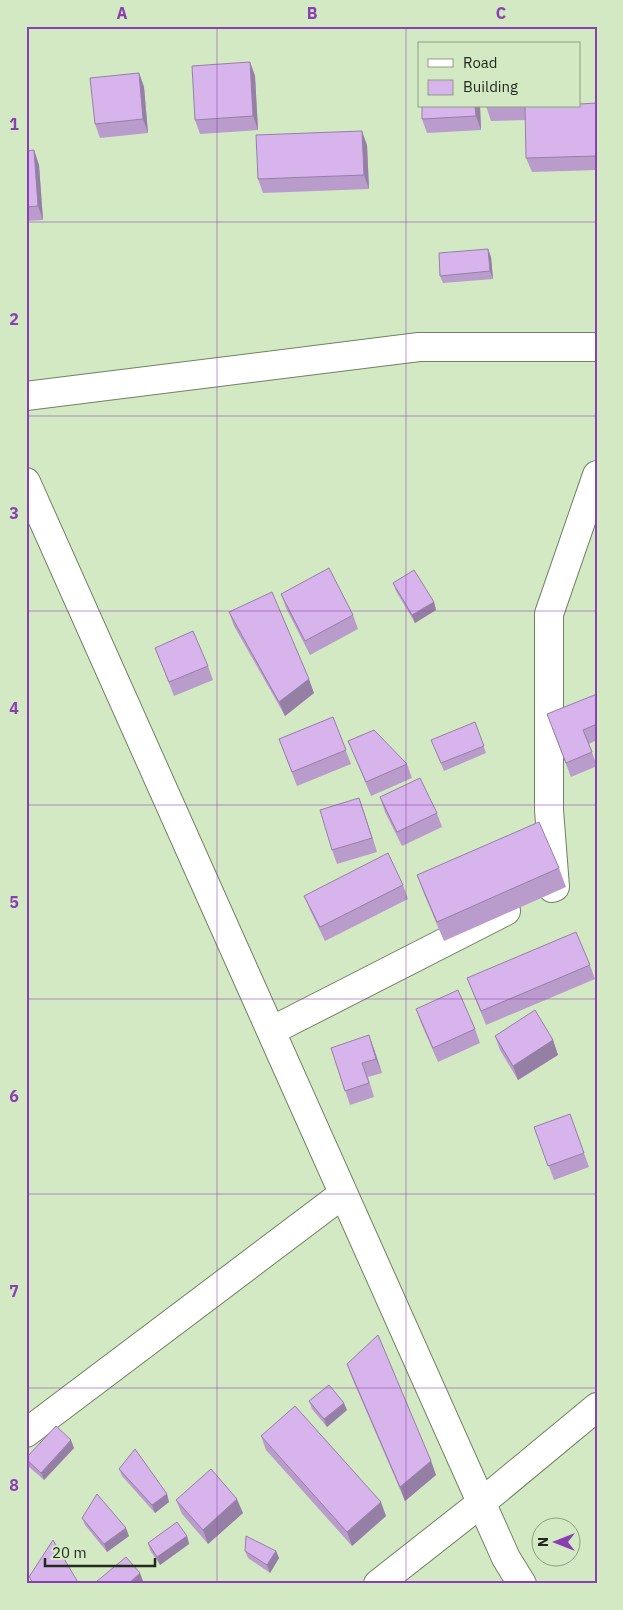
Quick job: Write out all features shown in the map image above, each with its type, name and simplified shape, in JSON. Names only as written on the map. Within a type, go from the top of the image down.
[{"type":"street","points":[[26,396],[419,347],[597,347]]},
{"type":"street","points":[[271,1030],[555,887],[549,810],[549,614],[597,475]]},
{"type":"street","points":[[26,482],[506,1558],[522,1584]]},
{"type":"street","points":[[26,1433],[343,1194]]},
{"type":"street","points":[[378,1584],[597,1407]]},
{"type":"building","points":[[250,62],[253,116],[195,120],[192,66]]},
{"type":"building","points":[[139,73],[143,119],[95,124],[90,78]]},
{"type":"building","points":[[597,103],[597,156],[526,158],[525,108],[580,108],[580,104]]},
{"type":"building","points":[[422,108],[475,108],[476,116],[422,119]]},
{"type":"building","points":[[362,131],[364,175],[258,179],[256,135]]},
{"type":"building","points":[[34,150],[38,206],[26,207],[26,151]]},
{"type":"building","points":[[488,249],[490,271],[440,276],[439,253]]},
{"type":"building","points":[[329,568],[353,615],[305,641],[281,594]]},
{"type":"building","points":[[414,570],[434,602],[412,615],[393,583]]},
{"type":"building","points":[[272,592],[309,679],[279,702],[229,612]]},
{"type":"building","points":[[193,631],[208,666],[169,682],[155,648]]},
{"type":"building","points":[[597,694],[597,724],[583,730],[592,752],[566,763],[547,714]]},
{"type":"building","points":[[333,717],[346,750],[292,772],[279,739]]},
{"type":"building","points":[[475,722],[484,746],[441,763],[431,740]]},
{"type":"building","points":[[374,730],[407,764],[366,782],[348,741]]},
{"type":"building","points":[[420,778],[437,813],[397,832],[380,797]]},
{"type":"building","points":[[359,798],[372,838],[332,850],[320,810]]},
{"type":"building","points":[[539,822],[559,868],[437,922],[417,875]]},
{"type":"building","points":[[388,853],[403,885],[320,927],[304,896]]},
{"type":"building","points":[[576,932],[590,965],[481,1011],[467,978]]},
{"type":"building","points":[[458,990],[475,1029],[433,1048],[416,1009]]},
{"type":"building","points":[[535,1010],[553,1040],[513,1066],[495,1036]]},
{"type":"building","points":[[369,1035],[376,1059],[362,1063],[369,1083],[345,1091],[331,1048]]},
{"type":"building","points":[[570,1114],[584,1153],[548,1166],[534,1127]]},
{"type":"building","points":[[378,1335],[431,1461],[400,1487],[347,1364]]},
{"type":"building","points":[[329,1385],[344,1403],[324,1419],[309,1401]]},
{"type":"building","points":[[295,1406],[381,1502],[347,1532],[261,1436]]},
{"type":"building","points":[[56,1426],[71,1440],[41,1473],[26,1458]]},
{"type":"building","points":[[135,1449],[167,1494],[152,1505],[119,1469]]},
{"type":"building","points":[[211,1469],[237,1499],[203,1530],[176,1500]]},
{"type":"building","points":[[97,1494],[126,1528],[104,1544],[82,1518]]},
{"type":"building","points":[[177,1522],[187,1536],[157,1557],[148,1543]]},
{"type":"building","points":[[246,1536],[276,1551],[267,1565],[245,1551]]},
{"type":"building","points":[[53,1540],[79,1584],[34,1584],[29,1577]]},
{"type":"building","points":[[126,1557],[140,1573],[128,1584],[97,1584],[96,1582]]}]
